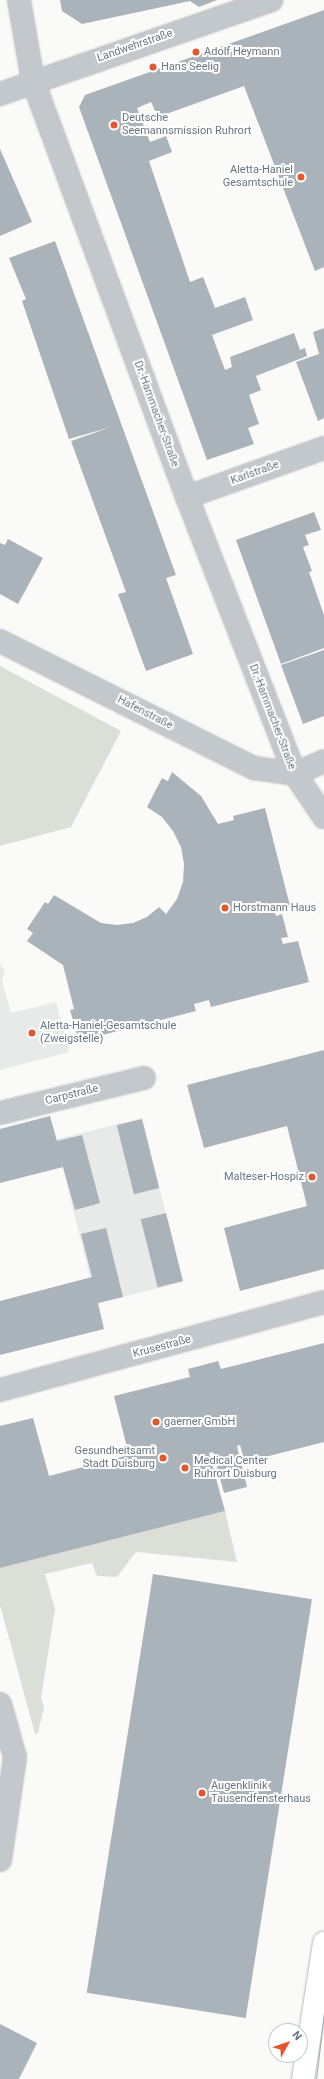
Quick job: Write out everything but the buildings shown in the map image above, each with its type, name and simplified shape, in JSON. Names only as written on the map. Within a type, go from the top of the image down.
[{"type":"main road","points":[[303,2079],[324,1942]]},
{"type":"street","name":"Dr.-Hammacher-Straße","points":[[20,0],[33,81],[187,497],[295,774],[324,817]]},
{"type":"street","name":"Landwehrstraße","points":[[0,94],[33,81],[271,0]]},
{"type":"street","name":"Karlstraße","points":[[187,497],[324,448]]},
{"type":"street","name":"Hafenstraße","points":[[0,641],[254,768],[295,774]]},
{"type":"street","points":[[295,774],[324,761]]},
{"type":"street","name":"Carpstraße","points":[[0,1113],[144,1078]]},
{"type":"street","name":"Krusestraße","points":[[0,1390],[324,1302]]},
{"type":"street","points":[[0,1704],[15,1756],[0,1860]]},
{"type":"shaded area","points":[[0,666],[121,731],[71,827],[0,846]]},
{"type":"shaded area","name":"Aletta-Haniel-Gesamtschule (Zweigstelle)","points":[[0,964],[5,971],[2,981],[11,1013],[56,1002],[69,1052],[0,1070]]},
{"type":"shaded area","points":[[142,1118],[183,1282],[97,1304],[56,1140]]},
{"type":"shaded area","points":[[225,1511],[237,1562],[136,1552],[117,1577],[97,1576],[92,1563],[45,1574],[55,1609],[41,1698],[44,1707],[38,1733],[35,1734],[0,1605],[0,1568]]},
{"type":"tram line","points":[[316,2079],[324,2012]]},
{"type":"place","name":"Adolf Heymann","points":[[196,52]]},
{"type":"place","name":"Hans Seelig","points":[[153,67]]},
{"type":"place","name":"Deutsche Seemannsmission Ruhrort","points":[[114,125]]},
{"type":"place","name":"Aletta-Haniel Gesamtschule","points":[[301,177]]},
{"type":"place","name":"Horstmann Haus","points":[[225,908]]},
{"type":"place","name":"Aletta-Haniel-Gesamtschule (Zweigstelle)","points":[[32,1033]]},
{"type":"place","name":"Malteser-Hospiz","points":[[312,1177]]},
{"type":"place","name":"gaerner GmbH","points":[[156,1422]]},
{"type":"place","name":"Gesundheitsamt Stadt Duisburg","points":[[163,1458]]},
{"type":"place","name":"Medical Center Ruhrort Duisburg","points":[[185,1468]]},
{"type":"place","name":"Augenklinik Tausendfensterhaus","points":[[202,1793]]}]
